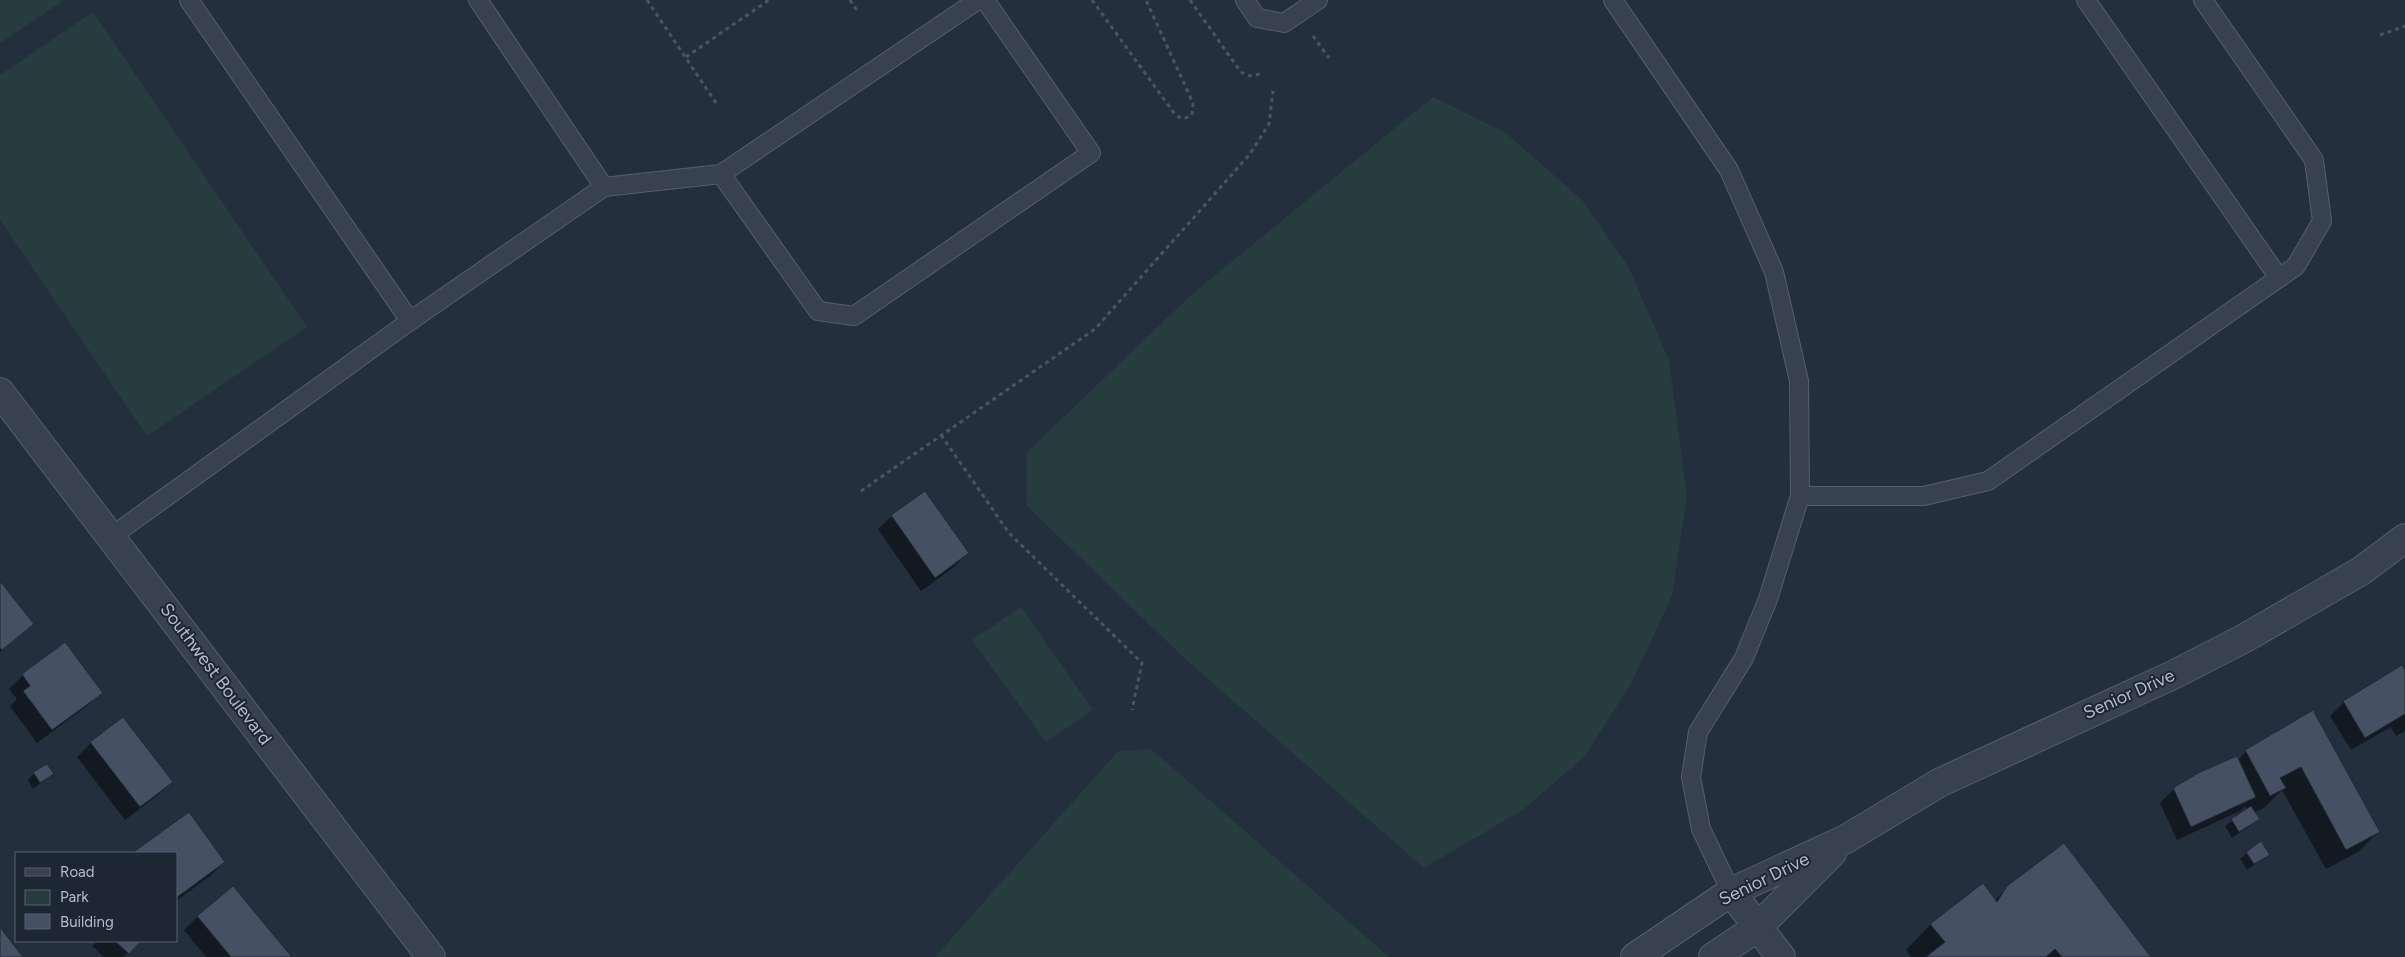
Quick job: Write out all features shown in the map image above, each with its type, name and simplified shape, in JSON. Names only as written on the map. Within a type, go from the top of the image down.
[{"type":"street","name":"Southwest Boulevard","points":[[0,392],[112,536],[431,957]]},
{"type":"street","name":"Senior Drive","points":[[1635,957],[1731,892],[1846,839],[1939,783],[2176,674],[2243,639],[2361,571],[2405,538]]},
{"type":"street","name":"Senior Drive","points":[[1713,957],[1758,927],[1846,839]]},
{"type":"street","points":[[1731,892],[1781,957]]},
{"type":"lane","points":[[189,0],[410,321]]},
{"type":"lane","points":[[478,0],[604,187]]},
{"type":"lane","points":[[112,536],[410,321],[604,187],[721,174],[978,0]]},
{"type":"lane","points":[[721,174],[818,311],[854,316],[1091,153],[986,0]]},
{"type":"lane","points":[[1245,0],[1257,18],[1284,22],[1318,0]]},
{"type":"lane","points":[[2086,0],[2279,278]]},
{"type":"lane","points":[[1800,496],[1924,496],[1988,481],[2296,266],[2322,221],[2314,160],[2203,0]]},
{"type":"lane","points":[[1619,2],[1729,170],[1774,272],[1799,381],[1800,496],[1768,599],[1744,658],[1698,732],[1691,777],[1701,829],[1731,892]]},
{"type":"path","points":[[647,0],[718,106]]},
{"type":"path","points":[[686,57],[769,0]]},
{"type":"path","points":[[850,0],[858,12]]},
{"type":"path","points":[[1092,0],[1174,113],[1179,118],[1186,118],[1192,115],[1193,103],[1146,0]]},
{"type":"path","points":[[1190,0],[1240,71],[1245,76],[1252,77],[1262,73]]},
{"type":"path","points":[[2380,35],[2405,26]]},
{"type":"path","points":[[861,491],[1095,329],[1250,154],[1269,124],[1273,91]]},
{"type":"path","points":[[941,435],[1009,533],[1142,663],[1132,710]]},
{"type":"green space","points":[[0,0],[64,0],[0,43]]},
{"type":"green space","points":[[93,12],[307,327],[147,436],[0,220],[0,75]]},
{"type":"green space","points":[[1433,97],[1506,133],[1582,200],[1628,266],[1669,360],[1687,496],[1672,596],[1631,684],[1585,756],[1524,809],[1424,868],[1183,657],[1027,506],[1026,453],[1191,295]]},
{"type":"green space","points":[[1021,607],[1093,710],[1046,742],[972,640]]},
{"type":"green space","points":[[1151,749],[1389,957],[935,957],[1118,751]]},
{"type":"building","points":[[925,491],[969,553],[935,578],[891,515]]},
{"type":"building","points":[[0,581],[34,624],[2,650],[0,648]]},
{"type":"building","points":[[65,642],[103,693],[52,730],[23,691],[30,686],[22,674]]},
{"type":"building","points":[[2402,665],[2405,670],[2405,714],[2365,738],[2343,701]]},
{"type":"building","points":[[2313,710],[2380,832],[2346,850],[2301,767],[2280,778],[2286,788],[2270,796],[2245,750]]},
{"type":"building","points":[[123,717],[173,782],[140,807],[90,742]]},
{"type":"building","points":[[2237,756],[2256,797],[2191,827],[2173,788],[2200,772]]},
{"type":"building","points":[[47,764],[54,774],[40,783],[33,772]]},
{"type":"building","points":[[2251,806],[2260,819],[2239,832],[2231,819]]},
{"type":"building","points":[[189,812],[225,862],[178,897],[178,852],[135,851]]},
{"type":"building","points":[[2261,841],[2270,855],[2254,864],[2246,852]]},
{"type":"building","points":[[2064,843],[2151,957],[2062,957],[2055,949],[2046,957],[1926,957],[1945,942],[1930,924],[1983,883],[1997,902],[2007,886]]},
{"type":"building","points":[[233,886],[290,957],[231,957],[197,916]]},
{"type":"building","points":[[0,927],[23,957],[0,957]]},
{"type":"building","points":[[116,942],[140,942],[129,954]]}]
